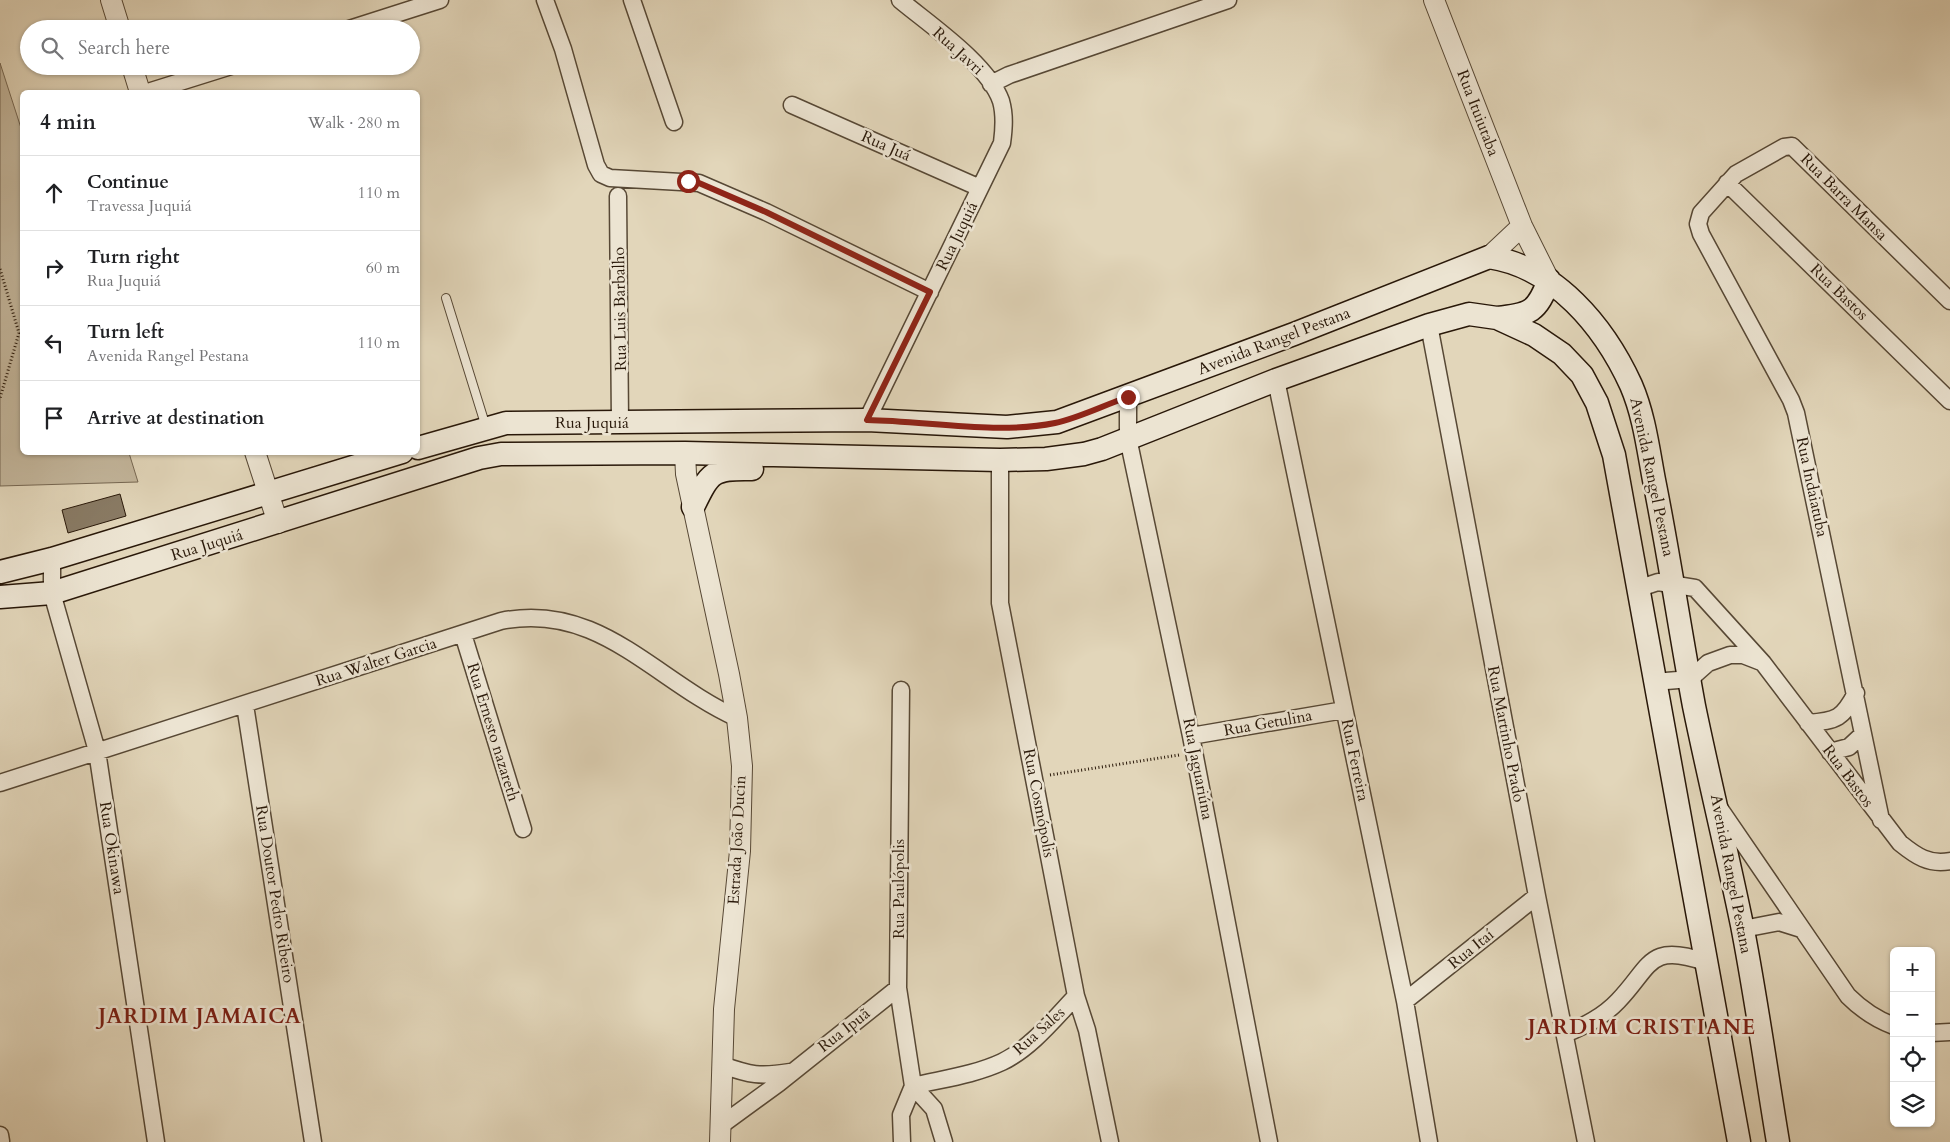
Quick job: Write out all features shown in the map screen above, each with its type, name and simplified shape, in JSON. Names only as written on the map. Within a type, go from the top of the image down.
[{"type":"main road","name":"Avenida Rangel Pestana","points":[[867,420],[1007,427],[1057,422],[1128,397],[1488,256],[1508,260],[1549,280],[1586,316],[1618,361],[1631,386],[1640,411],[1674,583],[1690,680],[1743,929],[1778,1142]]},
{"type":"main road","points":[[1497,318],[1521,316],[1531,311],[1543,297],[1549,280]]},
{"type":"main road","name":"Avenida Rangel Pestana","points":[[828,456],[1046,460],[1084,454],[1276,380],[1429,325],[1469,314],[1497,318],[1534,336],[1562,354],[1582,375],[1597,403],[1614,455],[1739,1142]]},
{"type":"main road","points":[[685,453],[697,430],[718,420]]},
{"type":"main road","name":"Rua Juquiá","points":[[420,447],[486,427],[506,423],[867,420]]},
{"type":"main road","points":[[693,507],[704,484],[713,474],[722,469],[780,470],[828,456],[852,443],[867,420]]},
{"type":"main road","name":"Rua Juquiá","points":[[0,597],[52,593],[470,461],[500,454],[685,453],[828,456]]},
{"type":"main road","name":"Rua Juquiá","points":[[0,572],[52,559],[392,455]]},
{"type":"street","points":[[111,0],[117,20]]},
{"type":"street","points":[[377,20],[440,0]]},
{"type":"street","points":[[544,0],[563,49],[596,165],[601,174],[610,178],[699,183],[766,212],[930,292]]},
{"type":"street","points":[[632,0],[674,122]]},
{"type":"street","name":"Rua Javri","points":[[900,0],[982,69],[991,84]]},
{"type":"street","points":[[991,84],[1009,75],[1228,0]]},
{"type":"street","name":"Rua Ituiutaba","points":[[1434,0],[1522,226],[1549,280]]},
{"type":"street","points":[[135,75],[139,90]]},
{"type":"street","points":[[154,90],[202,75]]},
{"type":"street","name":"Rua Juquiá","points":[[867,420],[1002,143],[1005,126],[1000,99],[991,84]]},
{"type":"street","name":"Rua Juá","points":[[792,105],[980,188]]},
{"type":"street","name":"Rua Barra Mansa","points":[[1727,183],[1736,174],[1784,147],[1792,146],[1950,301]]},
{"type":"street","name":"Rua Bastos","points":[[1727,183],[1950,401]]},
{"type":"street","name":"Rua Indaiatuba","points":[[1727,183],[1701,213],[1698,224],[1796,413],[1881,820]]},
{"type":"street","name":"Rua Luis Barbalho","points":[[618,196],[620,423]]},
{"type":"street","points":[[1488,256],[1522,226]]},
{"type":"street","name":"Rua Martinho Prado","points":[[1429,325],[1537,896],[1586,1142]]},
{"type":"street","name":"Rua Ferreira","points":[[1276,380],[1405,1001],[1429,1142]]},
{"type":"street","name":"Rua Jaguariúna","points":[[1128,397],[1128,438],[1192,736],[1269,1142]]},
{"type":"street","name":"Estrada João Ducin","points":[[685,453],[686,474],[737,718],[742,766],[741,827],[724,1009],[720,1134]]},
{"type":"street","points":[[256,455],[278,523]]},
{"type":"street","name":"Rua Cosmópolis","points":[[1000,460],[1000,603],[1076,996],[1087,1030],[1110,1142]]},
{"type":"street","name":"Rua Okinawa","points":[[52,559],[52,593],[97,751],[156,1142]]},
{"type":"street","name":"Rua Bastos","points":[[1637,588],[1658,582],[1674,583],[1695,588],[1763,663],[1900,843],[1916,856],[1934,863],[1950,861]]},
{"type":"street","name":"Rua Walter Garcia","points":[[0,782],[245,705],[501,621],[519,617],[562,620],[606,636],[706,703],[737,718]]},
{"type":"street","name":"Rua Ernesto nazareth","points":[[462,634],[523,829]]},
{"type":"street","points":[[1654,682],[1690,680],[1708,663],[1730,655],[1742,655],[1763,663]]},
{"type":"street","name":"Rua Paulópolis","points":[[901,690],[898,988],[913,1086]]},
{"type":"street","points":[[1808,723],[1838,719],[1848,708],[1856,693]]},
{"type":"street","name":"Rua Doutor Pedro Ribeiro","points":[[245,705],[313,1142]]},
{"type":"street","name":"Rua Getulina","points":[[1192,736],[1344,710]]},
{"type":"street","points":[[1830,752],[1849,747],[1863,734]]},
{"type":"street","points":[[1717,806],[1848,996],[1864,1012],[1878,1021],[1890,1025]]},
{"type":"street","name":"Rua Itaí","points":[[1405,1001],[1537,896]]},
{"type":"street","points":[[1743,929],[1779,922],[1801,929]]},
{"type":"street","points":[[1565,1034],[1588,1024],[1617,1002],[1649,962],[1660,955],[1690,956],[1705,962]]},
{"type":"street","name":"Rua Ipuã","points":[[720,1134],[790,1072],[898,988]]},
{"type":"street","name":"Rua Sales","points":[[913,1086],[980,1071],[1003,1062],[1026,1046],[1076,996]]},
{"type":"street","points":[[1935,1033],[1950,1032]]},
{"type":"street","points":[[722,1065],[759,1076],[790,1072]]},
{"type":"street","points":[[902,1142],[901,1115],[913,1086],[934,1109],[944,1142]]},
{"type":"lane","points":[[446,298],[486,427]]},
{"type":"path","points":[[0,269],[19,333],[0,398]]},
{"type":"path","points":[[1034,778],[1195,753]]},
{"type":"shaded area","points":[[0,63],[20,125],[20,455],[130,455],[138,482],[0,486]]},
{"type":"building","points":[[120,494],[126,516],[68,533],[62,510]]},
{"type":"district","name":"JARDIM JAMAICA","points":[[200,1016]]},
{"type":"district","name":"JARDIM CRISTIANE","points":[[1642,1027]]},
{"type":"route","points":[[688,181],[699,183],[766,212],[930,292],[867,420],[1007,427],[1032,426],[1057,422],[1128,397]]}]
